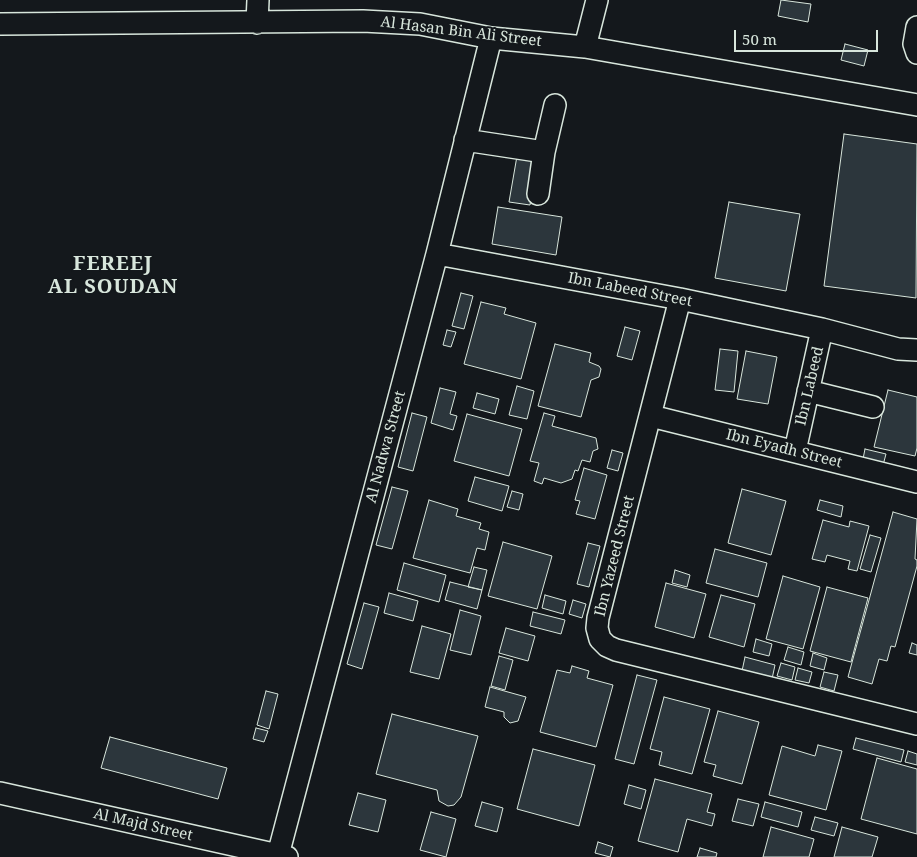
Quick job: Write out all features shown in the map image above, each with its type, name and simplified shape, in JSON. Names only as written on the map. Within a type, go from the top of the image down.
[{"type":"street","points":[[257,23],[258,0]]},
{"type":"street","points":[[585,46],[597,0]]},
{"type":"street","name":"Al Hasan Bin Ali Street","points":[[0,24],[363,21],[420,24],[491,38],[585,46],[917,105]]},
{"type":"street","points":[[917,27],[914,44],[917,53]]},
{"type":"street","name":"Al Nadwa Street","points":[[282,856],[491,38]]},
{"type":"street","points":[[538,194],[544,152],[555,105]]},
{"type":"street","points":[[465,140],[544,152]]},
{"type":"street","name":"Ibn Labeed Street","points":[[437,254],[680,299],[822,329]]},
{"type":"street","name":"Ibn Yazeed Street","points":[[680,299],[598,618],[596,628],[600,639],[607,646],[616,650],[917,724]]},
{"type":"street","name":"Ibn Labeed","points":[[795,451],[822,329],[898,349],[917,350]]},
{"type":"street","points":[[808,391],[873,407]]},
{"type":"street","name":"Ibn Eyadh Street","points":[[651,416],[917,482]]},
{"type":"street","name":"Al Majd Street","points":[[0,793],[282,856]]},
{"type":"building","points":[[781,0],[811,4],[808,22],[778,16]]},
{"type":"building","points":[[845,44],[868,50],[864,66],[841,60]]},
{"type":"building","points":[[844,134],[917,144],[916,298],[824,286]]},
{"type":"building","points":[[517,156],[538,159],[530,205],[509,202]]},
{"type":"building","points":[[729,202],[800,214],[786,291],[715,278]]},
{"type":"building","points":[[498,207],[562,217],[556,255],[492,244]]},
{"type":"building","points":[[461,293],[473,296],[464,329],[452,326]]},
{"type":"building","points":[[481,302],[506,308],[504,314],[536,323],[521,379],[464,364]]},
{"type":"building","points":[[625,327],[640,331],[632,360],[617,356]]},
{"type":"building","points":[[447,330],[456,332],[451,347],[443,345]]},
{"type":"building","points":[[555,344],[591,353],[589,362],[599,366],[601,369],[599,377],[591,380],[581,417],[538,406]]},
{"type":"building","points":[[720,349],[738,351],[734,392],[715,390]]},
{"type":"building","points":[[746,351],[777,357],[768,404],[737,399]]},
{"type":"building","points":[[517,386],[534,391],[527,419],[509,415]]},
{"type":"building","points":[[440,388],[456,392],[450,414],[457,416],[453,430],[431,423]]},
{"type":"building","points":[[888,390],[917,397],[917,448],[915,456],[874,447]]},
{"type":"building","points":[[477,393],[499,399],[495,414],[473,408]]},
{"type":"building","points":[[412,413],[427,417],[413,471],[398,467]]},
{"type":"building","points":[[544,413],[555,416],[552,426],[596,438],[598,449],[593,451],[590,462],[582,460],[578,471],[575,470],[572,479],[561,483],[544,478],[542,484],[534,481],[539,463],[530,461]]},
{"type":"building","points":[[467,414],[522,429],[509,476],[454,461]]},
{"type":"building","points":[[865,449],[886,454],[882,469],[862,464]]},
{"type":"building","points":[[612,450],[623,453],[618,471],[607,468]]},
{"type":"building","points":[[584,468],[607,475],[595,519],[576,514],[580,501],[575,500]]},
{"type":"building","points":[[475,477],[509,486],[502,511],[468,501]]},
{"type":"building","points":[[392,487],[408,491],[392,549],[376,545]]},
{"type":"building","points":[[742,489],[786,501],[771,555],[728,543]]},
{"type":"building","points":[[512,491],[523,494],[519,510],[507,507]]},
{"type":"building","points":[[429,500],[458,509],[456,516],[481,523],[479,529],[489,532],[485,550],[477,548],[470,573],[413,558]]},
{"type":"building","points":[[820,500],[843,506],[841,517],[817,510]]},
{"type":"building","points":[[893,512],[917,519],[915,559],[917,560],[917,566],[895,647],[891,646],[887,661],[879,659],[872,684],[848,677]]},
{"type":"building","points":[[823,520],[849,527],[850,521],[869,526],[857,571],[848,569],[850,561],[827,555],[825,562],[812,559]]},
{"type":"building","points":[[870,535],[881,538],[871,572],[860,569]]},
{"type":"building","points":[[503,542],[552,556],[537,609],[488,596]]},
{"type":"building","points":[[588,543],[600,546],[589,587],[577,584]]},
{"type":"building","points":[[715,549],[767,563],[758,597],[706,583]]},
{"type":"building","points":[[404,563],[446,575],[439,602],[397,590]]},
{"type":"building","points":[[474,567],[487,570],[482,590],[468,587]]},
{"type":"building","points":[[675,570],[690,575],[687,587],[672,583]]},
{"type":"building","points":[[783,576],[820,587],[803,649],[766,639]]},
{"type":"building","points":[[450,582],[482,590],[477,609],[445,600]]},
{"type":"building","points":[[666,583],[706,594],[694,638],[655,627]]},
{"type":"building","points":[[827,587],[868,598],[851,662],[810,651]]},
{"type":"building","points":[[389,593],[418,601],[413,621],[384,613]]},
{"type":"building","points":[[545,595],[566,601],[563,614],[542,608]]},
{"type":"building","points":[[721,595],[755,604],[744,647],[709,637]]},
{"type":"building","points":[[573,600],[586,604],[582,618],[569,614]]},
{"type":"building","points":[[364,603],[379,607],[362,669],[347,664]]},
{"type":"building","points":[[460,610],[481,616],[471,655],[450,650]]},
{"type":"building","points":[[533,612],[565,620],[561,634],[530,626]]},
{"type":"building","points":[[422,626],[451,634],[439,679],[410,672]]},
{"type":"building","points":[[506,628],[535,636],[528,661],[499,653]]},
{"type":"building","points":[[756,639],[772,644],[769,656],[753,652]]},
{"type":"building","points":[[912,643],[917,645],[917,655],[909,653]]},
{"type":"building","points":[[788,647],[804,652],[801,665],[784,660]]},
{"type":"building","points":[[813,653],[827,658],[824,670],[810,666]]},
{"type":"building","points":[[499,656],[513,660],[505,690],[491,686]]},
{"type":"building","points":[[745,657],[775,665],[772,679],[742,671]]},
{"type":"building","points":[[781,663],[795,667],[792,680],[777,676]]},
{"type":"building","points":[[572,666],[589,671],[587,678],[613,685],[596,747],[540,732],[557,670],[570,673]]},
{"type":"building","points":[[798,668],[812,672],[809,683],[795,680]]},
{"type":"building","points":[[824,672],[838,675],[834,691],[820,687]]},
{"type":"building","points":[[637,675],[657,680],[634,764],[615,759]]},
{"type":"building","points":[[490,687],[526,697],[518,721],[510,723],[504,717],[504,712],[485,707]]},
{"type":"building","points":[[266,691],[278,694],[269,729],[257,725]]},
{"type":"building","points":[[664,697],[710,709],[692,774],[659,765],[662,752],[650,749]]},
{"type":"building","points":[[718,711],[759,722],[742,784],[713,776],[716,765],[704,762]]},
{"type":"building","points":[[392,714],[478,736],[461,797],[454,805],[448,806],[439,801],[437,790],[376,774]]},
{"type":"building","points":[[256,728],[268,731],[264,742],[253,739]]},
{"type":"building","points":[[110,737],[227,768],[218,799],[101,768]]},
{"type":"building","points":[[856,738],[904,750],[901,762],[853,749]]},
{"type":"building","points":[[818,745],[842,751],[826,810],[769,795],[782,746],[815,756]]},
{"type":"building","points":[[533,749],[595,765],[579,826],[517,809]]},
{"type":"building","points":[[908,751],[917,754],[917,765],[905,762]]},
{"type":"building","points":[[877,758],[917,769],[917,834],[861,819]]},
{"type":"building","points":[[655,779],[712,794],[707,812],[715,814],[712,826],[687,819],[678,852],[638,841]]},
{"type":"building","points":[[629,785],[646,790],[641,809],[624,804]]},
{"type":"building","points":[[358,793],[386,800],[378,832],[349,825]]},
{"type":"building","points":[[738,799],[759,804],[753,826],[732,821]]},
{"type":"building","points":[[482,802],[503,808],[497,832],[475,826]]},
{"type":"building","points":[[765,802],[802,812],[798,827],[761,817]]},
{"type":"building","points":[[431,812],[456,819],[446,857],[420,850]]},
{"type":"building","points":[[815,817],[838,823],[834,836],[811,830]]},
{"type":"building","points":[[771,827],[814,839],[809,857],[763,857]]},
{"type":"building","points":[[842,827],[878,837],[872,857],[834,857]]},
{"type":"building","points":[[598,842],[613,847],[610,857],[595,853]]},
{"type":"building","points":[[700,848],[717,853],[716,857],[697,857]]},
{"type":"district","name":"FEREEJ AL SOUDAN","points":[[113,276]]}]
